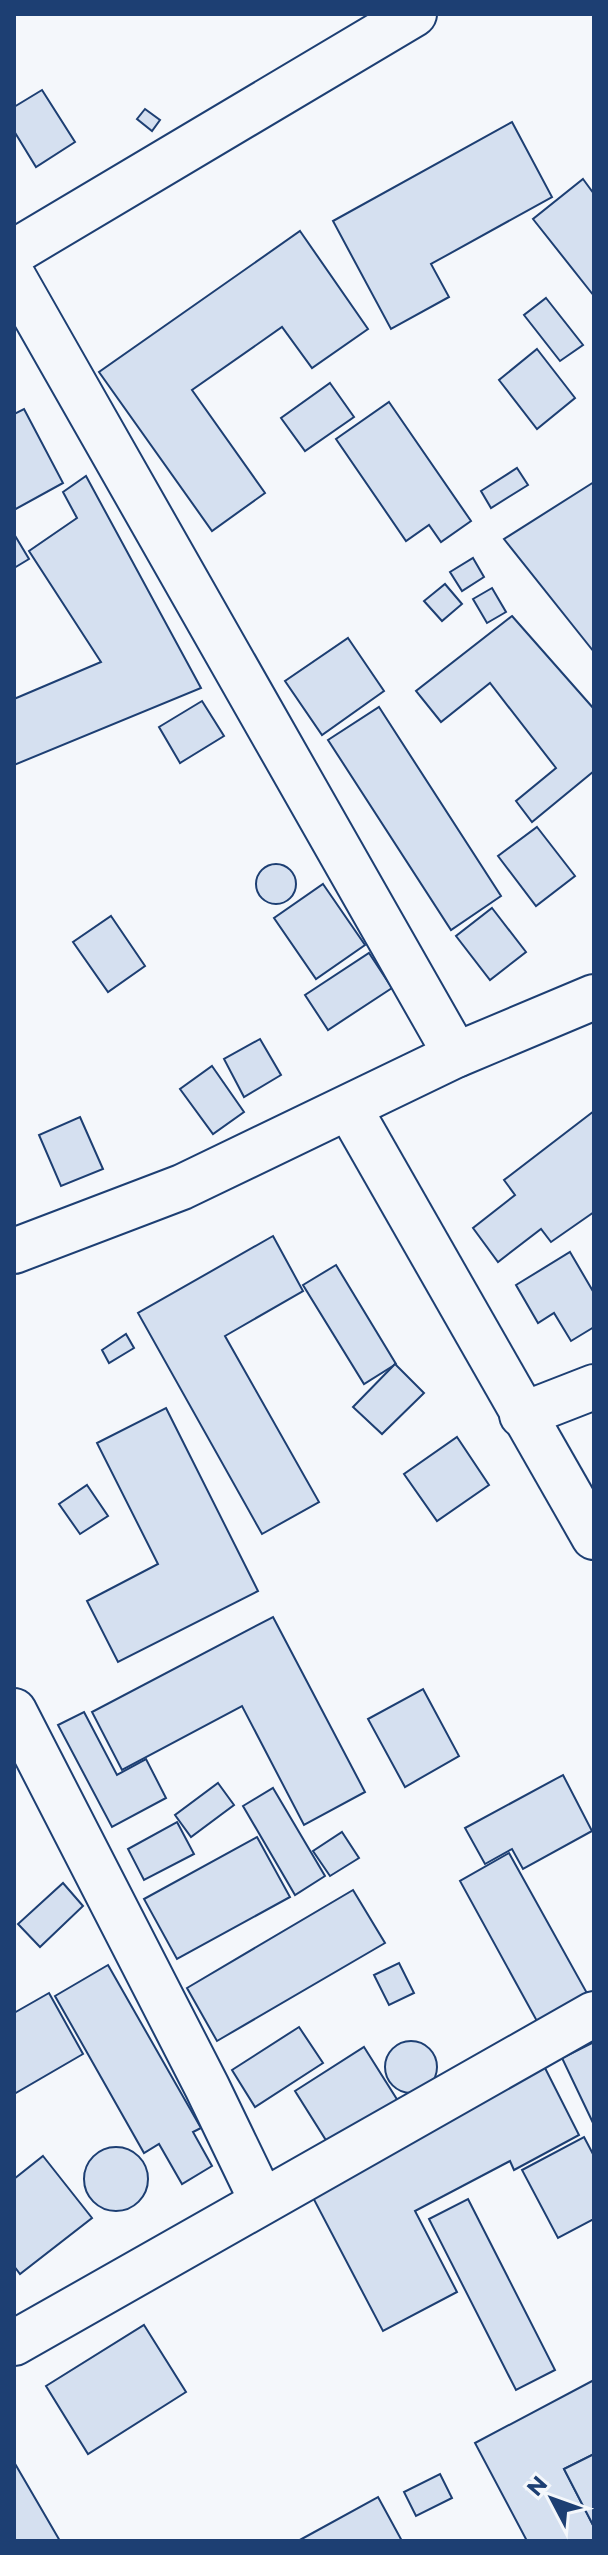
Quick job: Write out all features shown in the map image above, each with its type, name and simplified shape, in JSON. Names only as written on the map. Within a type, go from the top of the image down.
[{"type":"street","points":[[14,252],[414,14]]},
{"type":"street","points":[[14,278],[456,1055]]},
{"type":"street","points":[[14,1251],[182,1187],[456,1055],[594,997]]},
{"type":"street","points":[[349,1108],[594,1537]]},
{"type":"street","points":[[522,1415],[594,1387]]},
{"type":"street","points":[[14,1711],[200,2073],[262,2201]]},
{"type":"street","points":[[14,2343],[594,2014]]},
{"type":"building","points":[[42,90],[75,142],[36,167],[14,131],[14,107]]},
{"type":"building","points":[[145,109],[160,120],[152,131],[137,119]]},
{"type":"building","points":[[512,122],[552,197],[431,264],[449,297],[391,329],[333,221]]},
{"type":"building","points":[[583,179],[594,194],[594,296],[533,219]]},
{"type":"building","points":[[300,231],[368,329],[312,368],[282,327],[192,390],[265,493],[212,531],[99,372]]},
{"type":"building","points":[[546,298],[583,345],[560,361],[524,315]]},
{"type":"building","points":[[537,349],[575,398],[537,429],[499,380]]},
{"type":"building","points":[[330,383],[354,417],[305,451],[281,418]]},
{"type":"building","points":[[389,402],[471,521],[441,542],[429,525],[406,541],[336,439]]},
{"type":"building","points":[[24,409],[63,483],[14,510],[14,414]]},
{"type":"building","points":[[517,468],[528,485],[491,508],[481,491]]},
{"type":"building","points":[[86,476],[201,688],[14,765],[14,699],[101,662],[29,551],[77,518],[63,492]]},
{"type":"building","points":[[594,482],[594,652],[504,539]]},
{"type":"building","points":[[14,534],[29,559],[14,568]]},
{"type":"building","points":[[473,558],[484,577],[462,591],[450,572]]},
{"type":"building","points":[[445,584],[462,604],[442,621],[424,601]]},
{"type":"building","points":[[492,588],[506,612],[487,623],[473,599]]},
{"type":"building","points":[[512,616],[594,709],[594,771],[532,822],[516,801],[556,768],[490,683],[441,722],[416,691]]},
{"type":"building","points":[[348,638],[384,691],[322,735],[285,681]]},
{"type":"building","points":[[202,701],[224,736],[180,763],[159,727]]},
{"type":"building","points":[[379,707],[501,896],[451,930],[328,740]]},
{"type":"building","points":[[537,827],[575,876],[536,906],[498,856]]},
{"type":"building","points":[[276,864],[290,870],[296,884],[290,898],[276,904],[262,898],[256,884],[262,870]]},
{"type":"building","points":[[323,884],[365,945],[316,979],[274,918]]},
{"type":"building","points":[[492,908],[526,952],[490,980],[456,936]]},
{"type":"building","points":[[111,916],[145,966],[108,992],[73,942]]},
{"type":"building","points":[[369,953],[392,988],[328,1030],[305,995]]},
{"type":"building","points":[[260,1039],[281,1075],[244,1097],[224,1059]]},
{"type":"building","points":[[212,1066],[244,1112],[213,1134],[180,1089]]},
{"type":"building","points":[[594,1111],[594,1212],[551,1242],[541,1229],[498,1262],[473,1228],[515,1195],[504,1180]]},
{"type":"building","points":[[80,1117],[103,1169],[61,1186],[39,1135]]},
{"type":"building","points":[[273,1236],[303,1291],[225,1336],[319,1502],[262,1534],[138,1313]]},
{"type":"building","points":[[570,1252],[594,1293],[594,1327],[571,1341],[554,1313],[538,1323],[516,1285]]},
{"type":"building","points":[[336,1265],[396,1364],[364,1384],[303,1285]]},
{"type":"building","points":[[126,1334],[134,1348],[109,1363],[102,1350]]},
{"type":"building","points":[[395,1364],[424,1393],[382,1434],[353,1407]]},
{"type":"building","points":[[166,1408],[258,1591],[118,1662],[87,1601],[158,1564],[97,1443]]},
{"type":"building","points":[[457,1437],[489,1485],[437,1521],[404,1474]]},
{"type":"building","points":[[87,1485],[108,1516],[80,1534],[59,1504]]},
{"type":"building","points":[[273,1617],[365,1792],[304,1825],[242,1706],[122,1770],[92,1712]]},
{"type":"building","points":[[423,1689],[459,1756],[405,1787],[368,1719]]},
{"type":"building","points":[[84,1712],[117,1775],[146,1759],[166,1798],[112,1827],[58,1725]]},
{"type":"building","points":[[563,1775],[592,1831],[523,1869],[512,1849],[485,1864],[465,1828]]},
{"type":"building","points":[[218,1783],[234,1805],[191,1837],[175,1815]]},
{"type":"building","points":[[273,1788],[325,1876],[295,1895],[243,1806]]},
{"type":"building","points":[[177,1822],[194,1854],[144,1880],[128,1849]]},
{"type":"building","points":[[342,1832],[359,1858],[330,1876],[313,1851]]},
{"type":"building","points":[[257,1837],[290,1897],[177,1959],[144,1899]]},
{"type":"building","points":[[509,1853],[588,1995],[538,2023],[460,1881]]},
{"type":"building","points":[[63,1883],[83,1906],[40,1947],[18,1924]]},
{"type":"building","points":[[353,1890],[385,1943],[217,2041],[187,1988]]},
{"type":"building","points":[[399,1963],[414,1993],[389,2005],[374,1975]]},
{"type":"building","points":[[108,1965],[201,2128],[193,2132],[212,2166],[182,2184],[159,2144],[144,2153],[55,1996]]},
{"type":"building","points":[[49,1993],[83,2054],[14,2094],[14,2013]]},
{"type":"building","points":[[299,2027],[323,2063],[255,2107],[232,2070]]},
{"type":"building","points":[[411,2041],[429,2049],[437,2067],[429,2085],[411,2093],[393,2085],[385,2067],[393,2049]]},
{"type":"building","points":[[594,2042],[594,2125],[562,2058]]},
{"type":"building","points":[[364,2047],[398,2101],[329,2145],[295,2091]]},
{"type":"building","points":[[544,2066],[579,2135],[514,2170],[510,2161],[415,2211],[457,2292],[383,2331],[309,2190]]},
{"type":"building","points":[[584,2137],[594,2156],[594,2219],[558,2238],[522,2170]]},
{"type":"building","points":[[110,2147],[122,2147],[139,2156],[146,2167],[146,2191],[139,2202],[122,2211],[110,2211],[98,2206],[89,2197],[84,2185],[84,2173],[89,2161],[98,2152]]},
{"type":"building","points":[[43,2156],[92,2218],[20,2274],[14,2266],[14,2179]]},
{"type":"building","points":[[468,2199],[555,2370],[516,2390],[429,2219]]},
{"type":"building","points":[[144,2325],[186,2392],[88,2454],[46,2386]]},
{"type":"building","points":[[594,2380],[594,2454],[564,2469],[594,2527],[594,2541],[527,2541],[475,2443]]},
{"type":"building","points":[[594,2454],[594,2527],[564,2469]]},
{"type":"building","points":[[14,2462],[60,2541],[14,2541]]},
{"type":"building","points":[[440,2474],[452,2498],[416,2516],[404,2492]]},
{"type":"building","points":[[378,2497],[402,2541],[298,2541]]}]
